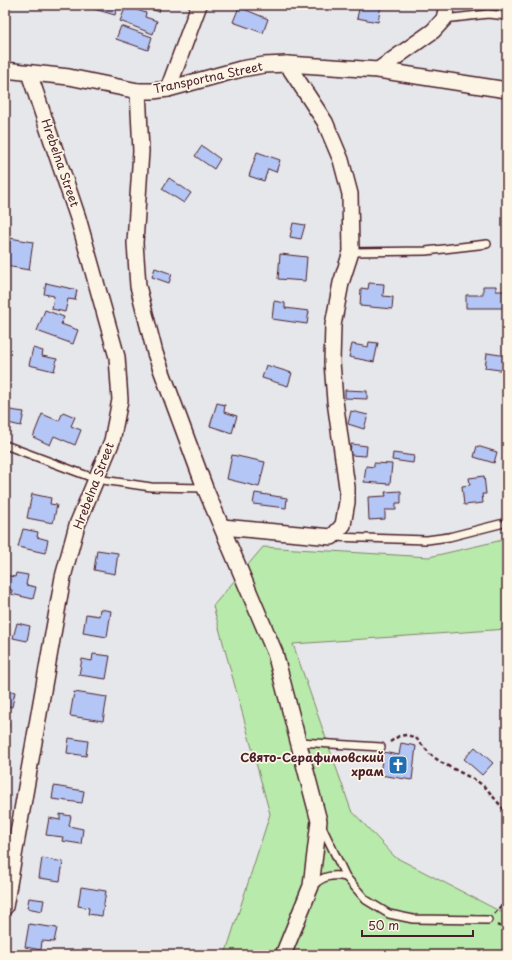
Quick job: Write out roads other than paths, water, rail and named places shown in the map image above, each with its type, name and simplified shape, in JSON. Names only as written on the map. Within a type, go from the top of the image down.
[{"type":"street","points":[[168,89],[199,5]]},
{"type":"street","points":[[378,70],[433,31],[445,12]]},
{"type":"street","points":[[222,527],[332,537],[343,525],[347,502],[347,487],[335,401],[332,362],[333,325],[341,283],[351,252],[350,194],[341,160],[325,122],[287,64]]},
{"type":"street","name":"Transportna Street","points":[[5,70],[69,77],[138,91],[168,89],[241,69],[264,65],[287,64],[378,70],[507,90]]},
{"type":"street","name":"Hrebelna Street","points":[[5,907],[7,886],[63,577],[77,525],[112,441],[120,400],[117,357],[78,218],[29,73]]},
{"type":"street","points":[[138,91],[141,151],[135,243],[138,286],[155,353],[205,488],[275,653],[319,821],[311,886],[283,955]]},
{"type":"lane","points":[[445,12],[507,16]]},
{"type":"lane","points":[[351,252],[426,251],[487,244]]},
{"type":"lane","points":[[5,444],[96,479],[151,487],[205,488]]},
{"type":"lane","points":[[332,537],[428,540],[449,537],[500,524]]},
{"type":"lane","points":[[299,742],[381,747]]},
{"type":"lane","points":[[319,821],[346,877],[366,900],[389,914],[413,919],[488,920]]},
{"type":"lane","points":[[311,886],[320,879],[328,876],[337,875],[346,877]]},
{"type":"place","name":"Свято-Серафимовский храм","points":[[398,765]]}]
